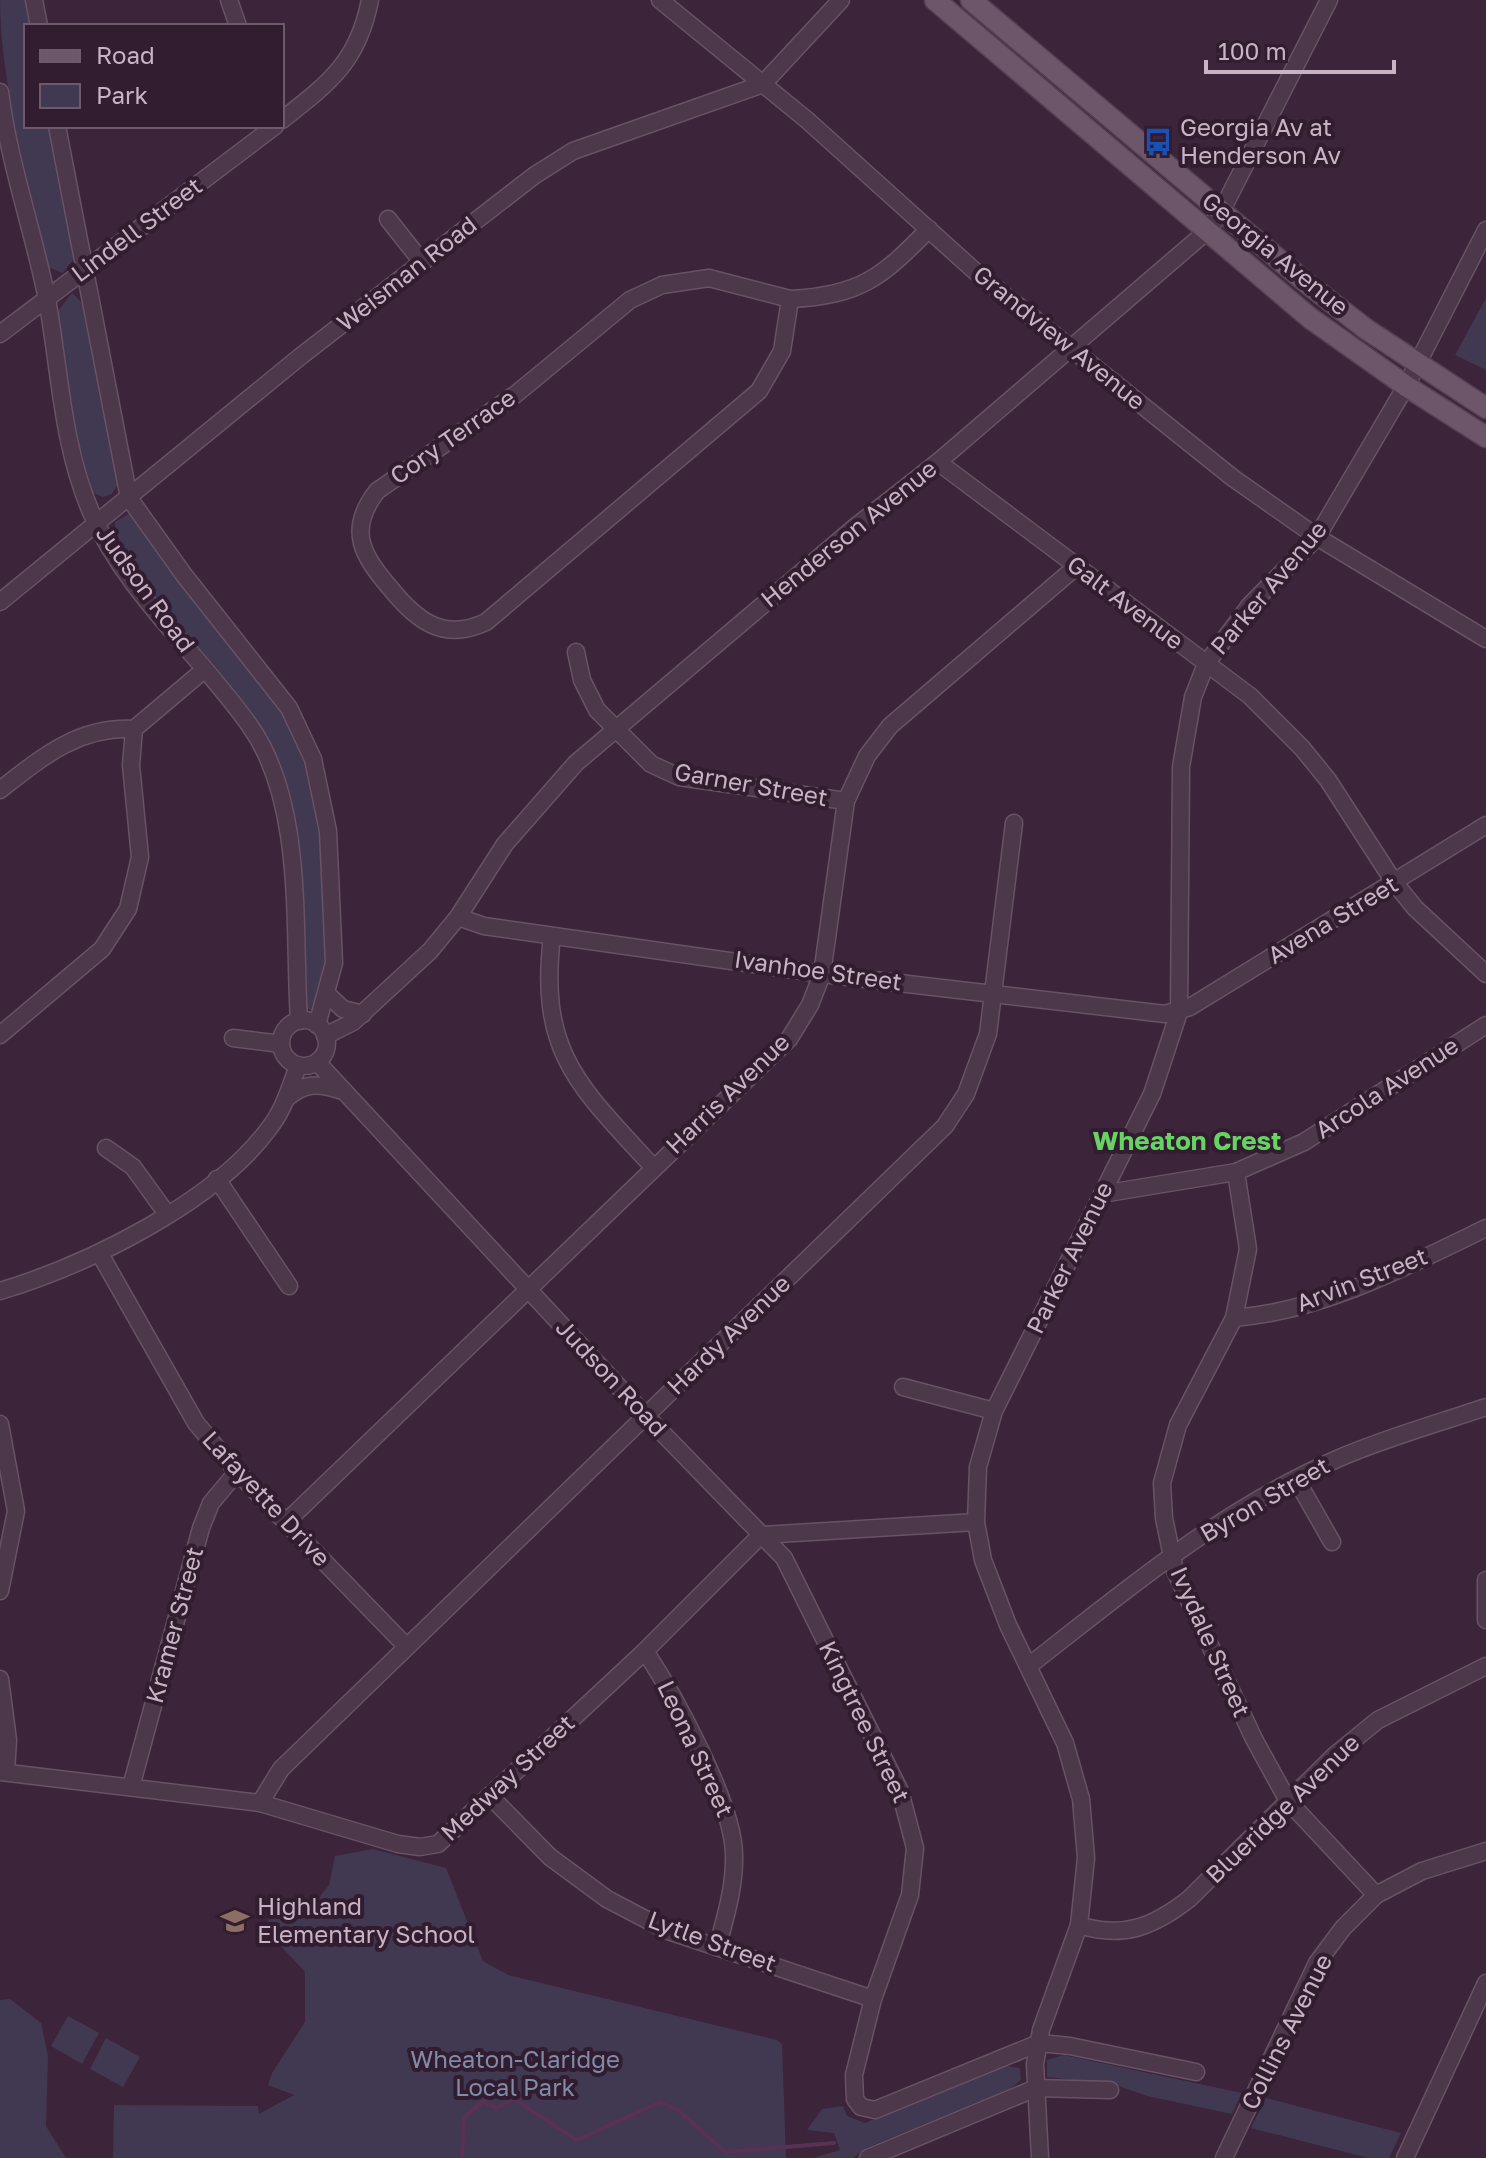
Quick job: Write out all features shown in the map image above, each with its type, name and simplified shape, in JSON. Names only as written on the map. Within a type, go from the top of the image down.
[{"type":"main road","name":"Georgia Avenue","points":[[935,0],[1310,318],[1406,386],[1486,437]]},
{"type":"main road","name":"Georgia Avenue","points":[[971,0],[1309,285],[1418,364],[1486,408]]},
{"type":"street","points":[[34,0],[39,24]]},
{"type":"street","points":[[229,0],[237,24]]},
{"type":"street","points":[[284,118],[328,83],[347,63],[365,25],[370,0]]},
{"type":"street","name":"Grandview Avenue","points":[[660,0],[763,84],[1070,349],[1233,478],[1317,537],[1486,639]]},
{"type":"street","name":"Weisman Road","points":[[0,602],[301,356],[535,175],[573,151],[763,84],[788,62],[841,0]]},
{"type":"street","name":"Henderson Avenue","points":[[321,1030],[363,1014],[430,951],[458,917],[505,844],[540,801],[615,729],[938,462],[1206,232],[1221,212],[1329,0]]},
{"type":"street","name":"Judson Road","points":[[0,92],[1,114],[47,299],[69,444],[97,524],[143,593],[251,727],[265,753],[284,809],[290,846],[299,1021]]},
{"type":"street","name":"Judson Road","points":[[57,128],[86,269],[97,346],[129,498],[184,575],[289,708],[308,746],[325,804],[334,963],[321,1030]]},
{"type":"street","name":"Lindell Street","points":[[0,334],[272,128]]},
{"type":"street","points":[[388,219],[422,262]]},
{"type":"street","name":"Cory Terrace","points":[[790,299],[782,351],[759,391],[486,622],[452,631],[426,624],[412,614],[364,557],[361,526],[366,508],[377,491],[516,394],[630,300],[662,285],[709,278],[790,299],[834,296],[868,284],[893,266],[929,229]]},
{"type":"street","name":"Parker Avenue","points":[[1040,2158],[1036,2088],[1039,2043],[1079,1925],[1086,1858],[1081,1799],[1065,1743],[993,1590],[976,1522],[978,1467],[994,1411],[1152,1094],[1179,1012],[1181,767],[1193,697],[1206,664],[1250,605],[1317,537],[1406,386],[1486,230]]},
{"type":"street","name":"Galt Avenue","points":[[938,462],[1250,696],[1302,748],[1328,780],[1394,882],[1456,949],[1486,974]]},
{"type":"street","name":"Harris Avenue","points":[[286,1522],[789,1039],[810,1005],[822,974],[846,801],[867,756],[890,726],[1077,566]]},
{"type":"street","name":"Garner Street","points":[[576,652],[582,680],[592,702],[651,764],[679,777],[846,801]]},
{"type":"street","points":[[0,790],[57,746],[113,728],[134,729],[204,670]]},
{"type":"street","points":[[0,1035],[102,949],[128,909],[140,857],[131,765],[134,729]]},
{"type":"street","name":"Hardy Avenue","points":[[260,1803],[281,1769],[945,1126],[966,1094],[980,1060],[995,993],[1014,823]]},
{"type":"street","name":"Avena Street","points":[[1179,1012],[1486,825]]},
{"type":"street","name":"Ivanhoe Street","points":[[458,917],[484,926],[822,974],[1165,1014],[1179,1012]]},
{"type":"street","points":[[552,936],[549,1006],[555,1037],[569,1068],[589,1097],[653,1167]]},
{"type":"street","points":[[328,995],[343,1009],[363,1014]]},
{"type":"street","points":[[299,1021],[321,1030],[325,1051],[317,1062],[298,1066],[286,1058],[281,1044],[285,1030],[299,1021]]},
{"type":"street","name":"Arcola Avenue","points":[[1102,1194],[1236,1172],[1304,1142],[1486,1025]]},
{"type":"street","points":[[233,1038],[281,1044]]},
{"type":"street","name":"Judson Road","points":[[317,1062],[645,1415],[761,1535]]},
{"type":"street","points":[[0,1291],[53,1275],[100,1254],[167,1214],[217,1179],[260,1140],[286,1099],[298,1066]]},
{"type":"street","points":[[286,1099],[298,1088],[311,1085],[342,1091]]},
{"type":"street","points":[[106,1148],[133,1167],[167,1214]]},
{"type":"street","name":"Ivydale Street","points":[[1236,1172],[1248,1249],[1234,1318],[1178,1425],[1162,1483],[1164,1518],[1175,1571],[1254,1739],[1288,1801],[1376,1895]]},
{"type":"street","points":[[217,1179],[289,1286]]},
{"type":"street","name":"Arvin Street","points":[[1234,1318],[1267,1315],[1347,1289],[1400,1269],[1486,1228]]},
{"type":"street","name":"Lafayette Drive","points":[[100,1254],[196,1423],[237,1472],[406,1646]]},
{"type":"street","points":[[903,1387],[994,1411]]},
{"type":"street","name":"Byron Street","points":[[1030,1665],[1172,1554],[1296,1479],[1337,1459],[1486,1407]]},
{"type":"street","points":[[0,1424],[16,1511],[0,1591]]},
{"type":"street","name":"Kramer Street","points":[[131,1787],[201,1528],[211,1503],[237,1472]]},
{"type":"street","points":[[1296,1479],[1332,1542]]},
{"type":"street","points":[[761,1535],[976,1522]]},
{"type":"street","name":"Medway Street","points":[[3,1772],[260,1803],[290,1809],[398,1844],[420,1847],[446,1839],[645,1651],[761,1535]]},
{"type":"street","name":"Kingtree Street","points":[[761,1535],[784,1558],[900,1791],[915,1848],[910,1895],[873,1999],[854,2075],[855,2099],[861,2107],[875,2110],[1039,2043]]},
{"type":"street","points":[[1486,1580],[1486,1620]]},
{"type":"street","name":"Leona Street","points":[[645,1651],[673,1694],[730,1823],[734,1854],[731,1893],[718,1945]]},
{"type":"street","name":"Blueridge Avenue","points":[[1079,1925],[1122,1933],[1164,1918],[1189,1899],[1288,1801],[1378,1720],[1486,1666]]},
{"type":"street","points":[[0,1679],[8,1740],[3,1772]]},
{"type":"street","name":"Lytle Street","points":[[492,1798],[550,1857],[607,1899],[668,1931],[718,1945],[873,1999]]},
{"type":"street","name":"Collins Avenue","points":[[1224,2158],[1317,1963],[1343,1928],[1376,1895],[1422,1871],[1486,1851]]},
{"type":"street","points":[[1405,2158],[1486,1983]]},
{"type":"street","points":[[1039,2043],[1070,2046],[1196,2072]]},
{"type":"street","points":[[868,2158],[1036,2088],[1110,2090]]},
{"type":"green space","points":[[0,0],[27,0],[31,24],[24,24],[24,128],[50,128],[74,247],[73,260],[63,273],[45,266],[10,99]]},
{"type":"green space","points":[[72,293],[83,304],[120,481],[112,494],[103,497],[93,493],[86,471],[63,358],[57,312]]},
{"type":"green space","points":[[1486,298],[1486,370],[1455,355]]},
{"type":"green space","points":[[128,514],[134,516],[295,729],[319,804],[329,954],[315,1011],[304,1008],[295,830],[282,771],[266,737],[247,709],[161,603],[114,538],[115,522]]},
{"type":"green space","name":"Wheaton-Claridge Local Park","points":[[373,1849],[446,1868],[483,1961],[508,1975],[777,2040],[782,2044],[786,2158],[113,2158],[114,2105],[258,2106],[259,2114],[294,2095],[268,2085],[272,2073],[305,2022],[305,1972],[264,1928],[275,1907],[318,1899],[329,1885],[335,1856]]},
{"type":"green space","points":[[10,1999],[41,2023],[48,2056],[46,2126],[66,2158],[0,2158],[0,2000]]},
{"type":"green space","points":[[68,2016],[99,2033],[82,2064],[51,2046]]},
{"type":"green space","points":[[106,2038],[140,2057],[123,2087],[90,2069]]},
{"type":"green space","points":[[1064,2055],[1242,2093],[1232,2114],[1147,2096],[1116,2085],[1047,2077],[1047,2060]]},
{"type":"green space","points":[[1003,2065],[1020,2068],[1021,2080],[1010,2089],[866,2148],[853,2158],[813,2158],[840,2150],[834,2133],[807,2130],[822,2109],[843,2106],[847,2116],[865,2123]]},
{"type":"green space","points":[[1266,2098],[1401,2133],[1389,2158],[1368,2158],[1251,2128]]},
{"type":"waterway","points":[[462,2158],[464,2118],[483,2101],[496,2108],[514,2099],[577,2140],[660,2102],[678,2110],[725,2152],[834,2143]]},
{"type":"place","name":"Georgia Av at Henderson Av","points":[[1158,142]]},
{"type":"place","name":"Highland Elementary School","points":[[235,1921]]},
{"type":"district","name":"Wheaton Crest","points":[[1187,1141]]}]
